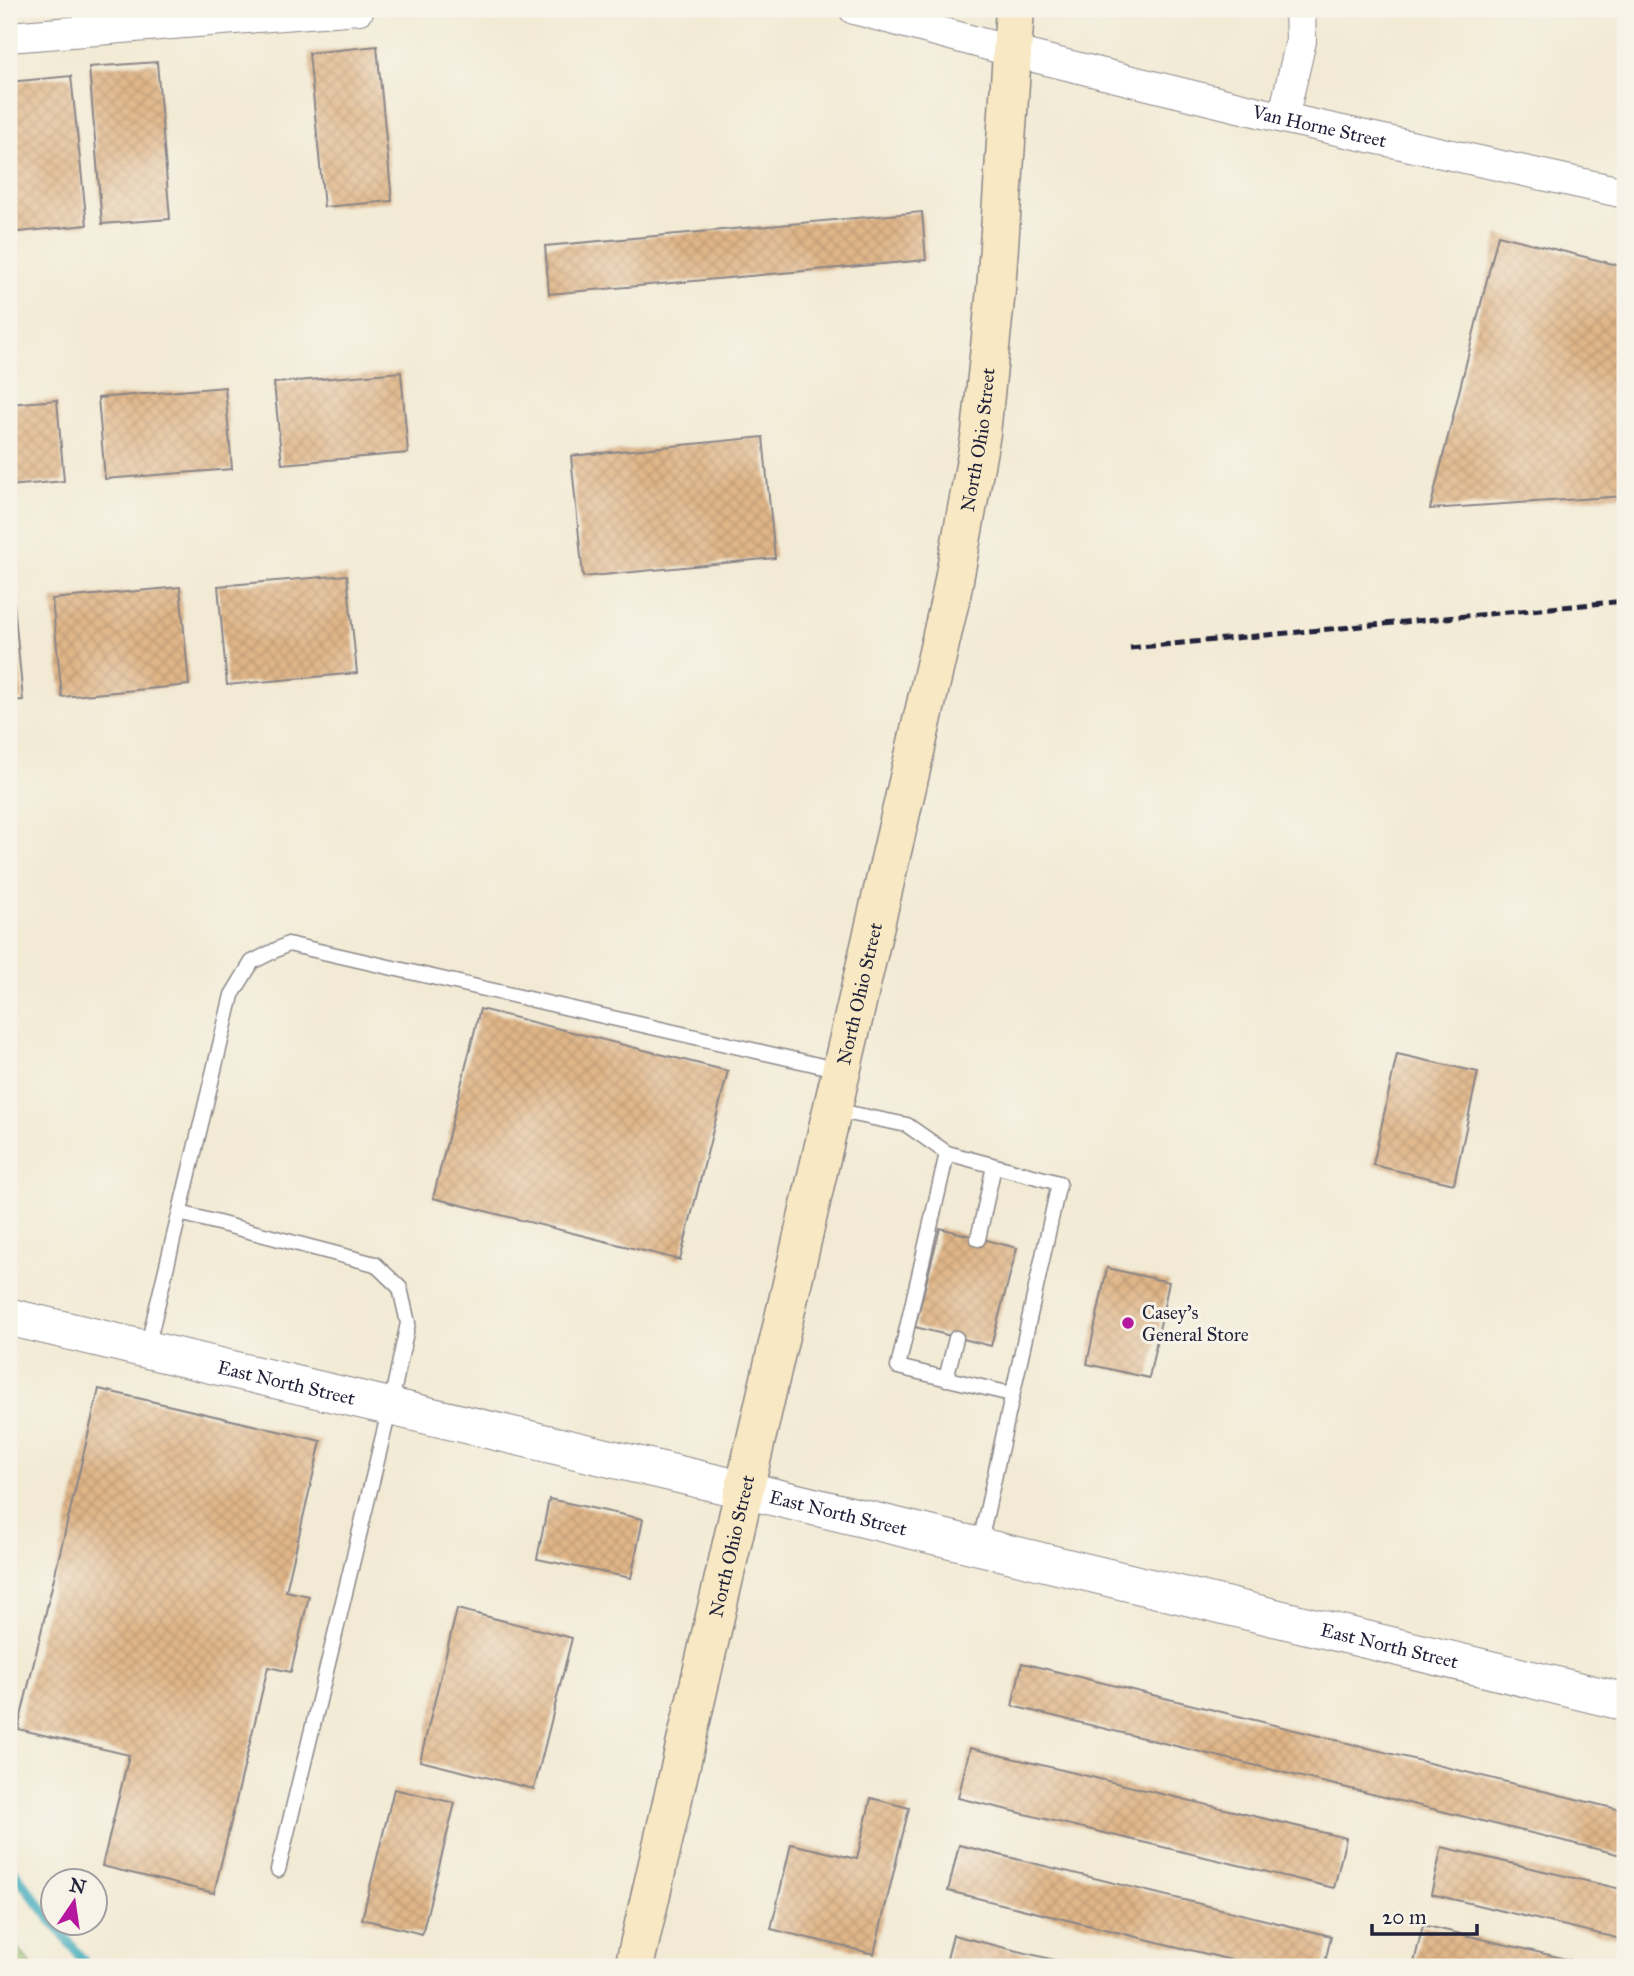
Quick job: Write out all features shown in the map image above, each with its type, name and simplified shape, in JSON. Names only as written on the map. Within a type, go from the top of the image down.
[{"type":"main road","name":"North Ohio Street","points":[[634,1967],[951,596],[981,433],[996,290],[1015,9]]},
{"type":"street","points":[[9,37],[359,9]]},
{"type":"street","name":"Van Horne Street","points":[[854,9],[1014,52],[1283,118],[1625,193]]},
{"type":"street","points":[[1283,118],[1301,41],[1300,9]]},
{"type":"street","name":"East North Street","points":[[9,1317],[746,1490],[1625,1702]]},
{"type":"lane","points":[[147,1349],[232,995],[252,962],[288,944],[842,1070]]},
{"type":"lane","points":[[833,1110],[907,1125],[947,1153],[1059,1183],[978,1548]]},
{"type":"lane","points":[[947,1153],[898,1367],[1011,1394]]},
{"type":"lane","points":[[978,1239],[994,1166]]},
{"type":"lane","points":[[180,1213],[375,1264],[400,1288],[408,1323],[278,1870]]},
{"type":"lane","points":[[946,1379],[956,1338]]},
{"type":"green space","points":[[9,1936],[33,1967],[9,1967]]},
{"type":"building","points":[[377,46],[392,201],[324,207],[309,53]]},
{"type":"building","points":[[157,62],[170,219],[102,224],[89,67]]},
{"type":"building","points":[[71,76],[87,225],[9,233],[9,82]]},
{"type":"building","points":[[922,212],[926,260],[549,294],[545,246]]},
{"type":"building","points":[[1498,235],[1625,267],[1625,496],[1430,509]]},
{"type":"building","points":[[401,372],[408,453],[282,464],[274,383]]},
{"type":"building","points":[[225,387],[232,469],[105,479],[98,398]]},
{"type":"building","points":[[57,400],[64,481],[9,486],[9,404]]},
{"type":"building","points":[[763,437],[775,558],[583,577],[571,456]]},
{"type":"building","points":[[347,575],[357,673],[227,685],[218,586]]},
{"type":"building","points":[[180,587],[189,685],[62,697],[52,599]]},
{"type":"building","points":[[9,603],[14,603],[23,700],[9,701]]},
{"type":"building","points":[[480,1009],[728,1071],[680,1260],[433,1198]]},
{"type":"building","points":[[1397,1054],[1478,1072],[1454,1184],[1373,1165]]},
{"type":"building","points":[[940,1228],[1017,1248],[991,1346],[915,1327]]},
{"type":"building","name":"Casey's General Store","points":[[1107,1268],[1169,1282],[1149,1378],[1087,1364]]},
{"type":"building","points":[[99,1389],[321,1441],[286,1591],[309,1596],[291,1672],[268,1667],[214,1893],[102,1866],[129,1755],[18,1729]]},
{"type":"building","points":[[549,1499],[643,1519],[631,1578],[537,1559]]},
{"type":"building","points":[[457,1609],[572,1638],[534,1789],[420,1761]]},
{"type":"building","points":[[1022,1663],[1625,1811],[1625,1856],[1012,1706]]},
{"type":"building","points":[[970,1748],[1346,1838],[1334,1888],[958,1798]]},
{"type":"building","points":[[394,1789],[455,1803],[422,1934],[362,1919]]},
{"type":"building","points":[[871,1798],[909,1808],[874,1954],[771,1929],[791,1844],[857,1859]]},
{"type":"building","points":[[959,1845],[1331,1936],[1324,1967],[1260,1967],[948,1891]]},
{"type":"building","points":[[1442,1847],[1625,1890],[1625,1940],[1431,1894]]},
{"type":"building","points":[[1423,1925],[1596,1966],[1596,1967],[1413,1967]]},
{"type":"building","points":[[953,1935],[1079,1966],[1079,1967],[945,1967]]},
{"type":"waterway","points":[[9,1865],[38,1903]]},
{"type":"waterway","points":[[66,1938],[88,1967]]},
{"type":"railway","points":[[1130,648],[1625,601]]},
{"type":"place","name":"Casey's General Store","points":[[1128,1323]]}]
